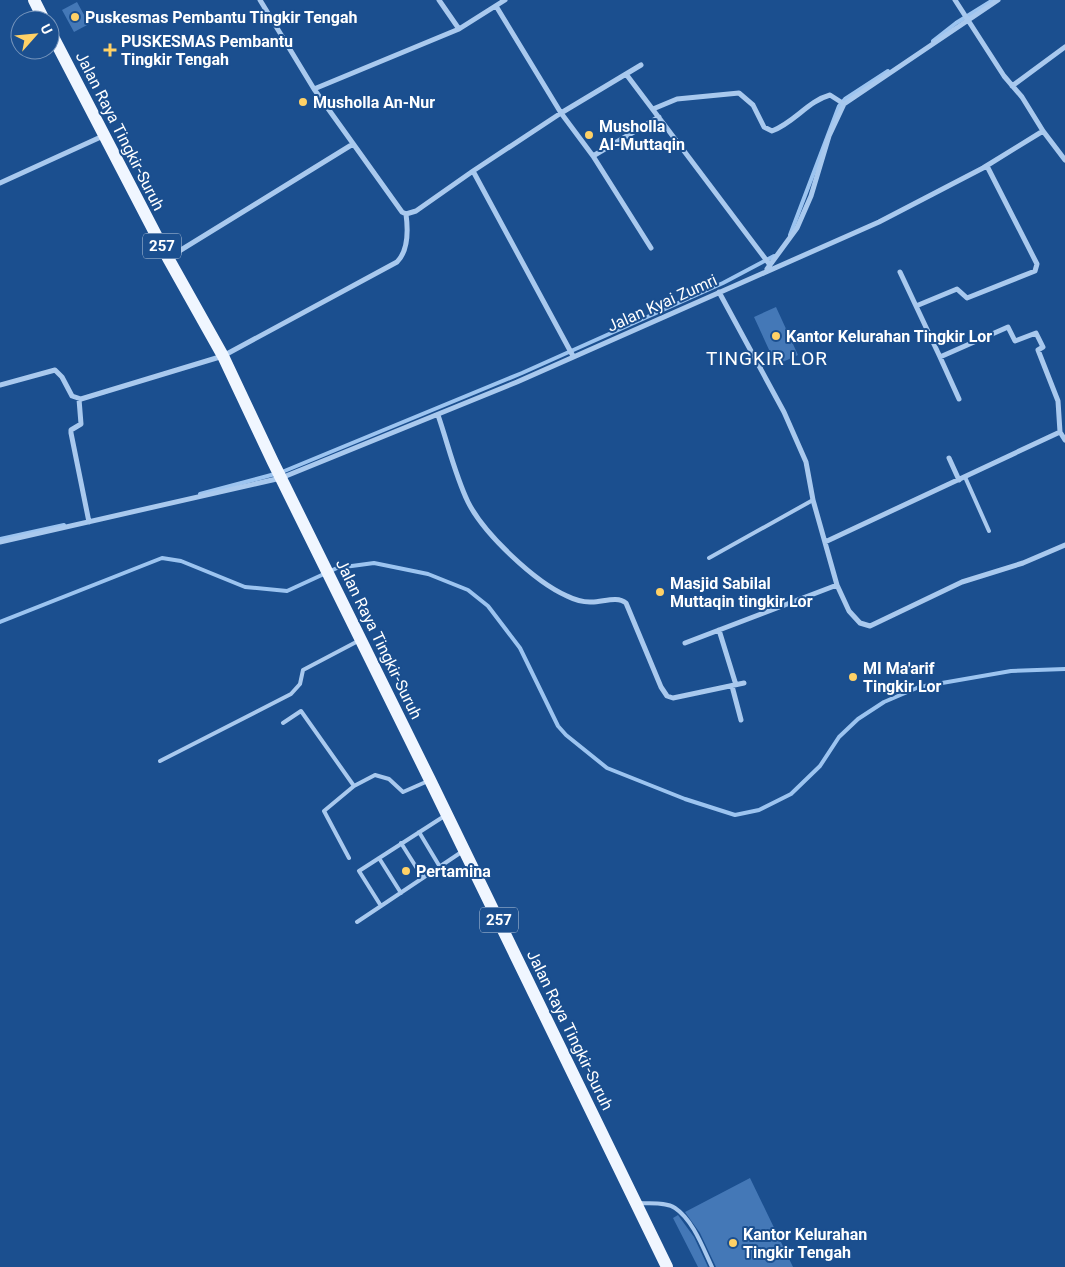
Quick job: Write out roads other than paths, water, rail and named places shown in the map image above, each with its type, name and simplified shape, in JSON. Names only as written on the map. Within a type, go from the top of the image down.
[{"type":"main road","name":"Jalan Raya Tingkir-Suruh","points":[[60,50],[168,258],[223,356],[280,477],[362,639],[667,1267]]},
{"type":"street","points":[[0,386],[54,370],[62,377],[71,394],[79,399],[223,356],[397,262],[405,250],[408,228],[406,214],[400,210],[314,89],[260,0]]},
{"type":"street","points":[[439,0],[459,29]]},
{"type":"street","points":[[314,89],[459,29],[505,0]]},
{"type":"street","points":[[955,0],[966,20],[1065,160]]},
{"type":"street","points":[[765,271],[797,228],[811,196],[829,136],[844,103],[998,0]]},
{"type":"street","points":[[496,6],[561,113],[593,156],[651,248]]},
{"type":"street","points":[[1012,86],[1065,47]]},
{"type":"street","points":[[406,214],[416,211],[561,113],[641,65]]},
{"type":"street","points":[[626,74],[770,265]]},
{"type":"street","points":[[653,109],[677,99],[739,93],[753,105],[764,127],[772,131],[789,122],[820,98],[830,95],[844,103]]},
{"type":"street","points":[[593,156],[659,117]]},
{"type":"street","name":"Jalan Kyai Zumri","points":[[0,542],[280,477],[438,415],[879,222],[987,166],[1043,131]]},
{"type":"street","points":[[0,183],[104,136]]},
{"type":"street","points":[[168,258],[353,144]]},
{"type":"street","points":[[916,306],[957,289],[967,298],[1035,270],[1037,264],[987,166]]},
{"type":"street","points":[[473,171],[572,355]]},
{"type":"street","points":[[900,272],[960,399]]},
{"type":"street","points":[[719,292],[784,412],[806,462],[813,500],[837,585],[849,611],[860,623],[870,626],[962,582],[1023,563],[1065,545]]},
{"type":"street","points":[[940,357],[1008,327],[1015,342],[1036,333],[1043,347],[1038,350],[1058,401],[1060,432],[1065,440]]},
{"type":"street","points":[[79,399],[81,424],[71,430],[70,433],[90,522]]},
{"type":"street","points":[[438,415],[468,502],[488,529],[528,570],[552,588],[578,601],[591,603],[623,600],[635,620],[661,687],[669,697],[673,698],[744,683]]},
{"type":"street","points":[[825,542],[1060,432]]},
{"type":"street","points":[[949,458],[958,480]]},
{"type":"street","points":[[685,643],[837,585]]},
{"type":"street","points":[[719,630],[734,685],[741,720]]},
{"type":"lane","points":[[965,477],[990,531]]},
{"type":"lane","points":[[709,558],[813,500]]},
{"type":"lane","points":[[160,761],[291,694],[300,684],[303,670],[362,639]]},
{"type":"lane","points":[[283,724],[301,712],[354,786]]},
{"type":"lane","points":[[349,858],[324,811],[354,786],[375,775],[389,779],[403,792],[430,780]]},
{"type":"lane","points":[[381,906],[359,870],[447,814]]},
{"type":"lane","points":[[419,832],[440,867]]},
{"type":"lane","points":[[401,843],[423,878]]},
{"type":"lane","points":[[357,922],[465,850]]},
{"type":"lane","points":[[379,858],[401,893]]},
{"type":"lane","points":[[635,1202],[675,1208],[685,1218],[700,1242],[712,1267]]},
{"type":"waterway","points":[[933,41],[956,23],[993,0]]},
{"type":"waterway","points":[[790,235],[839,106],[845,99],[888,71]]},
{"type":"waterway","points":[[282,472],[522,373],[723,283],[774,256]]},
{"type":"waterway","points":[[200,494],[275,474]]},
{"type":"waterway","points":[[0,539],[64,525]]},
{"type":"waterway","points":[[0,622],[162,558],[181,561],[245,587],[287,591],[337,568],[374,563],[428,574],[468,590],[488,606],[520,648],[558,726],[566,735],[607,768],[685,799],[735,815],[759,810],[791,794],[820,766],[839,737],[858,719],[884,702],[919,687],[1011,671],[1065,669]]},
{"type":"place","name":"Puskesmas Pembantu Tingkir Tengah","points":[[75,17]]},
{"type":"place","name":"PUSKESMAS Pembantu Tingkir Tengah","points":[[110,50]]},
{"type":"place","name":"Musholla An-Nur","points":[[303,102]]},
{"type":"place","name":"Musholla Al-Muttaqin","points":[[589,135]]},
{"type":"place","name":"Kantor Kelurahan Tingkir Lor","points":[[776,336]]},
{"type":"place","name":"Masjid Sabilal Muttaqin tingkir Lor","points":[[660,592]]},
{"type":"place","name":"MI Ma'arif Tingkir Lor","points":[[853,677]]},
{"type":"place","name":"Pertamina","points":[[406,871]]},
{"type":"place","name":"Kantor Kelurahan Tingkir Tengah","points":[[733,1243]]},
{"type":"district","name":"TINGKIR LOR","points":[[767,358]]}]
